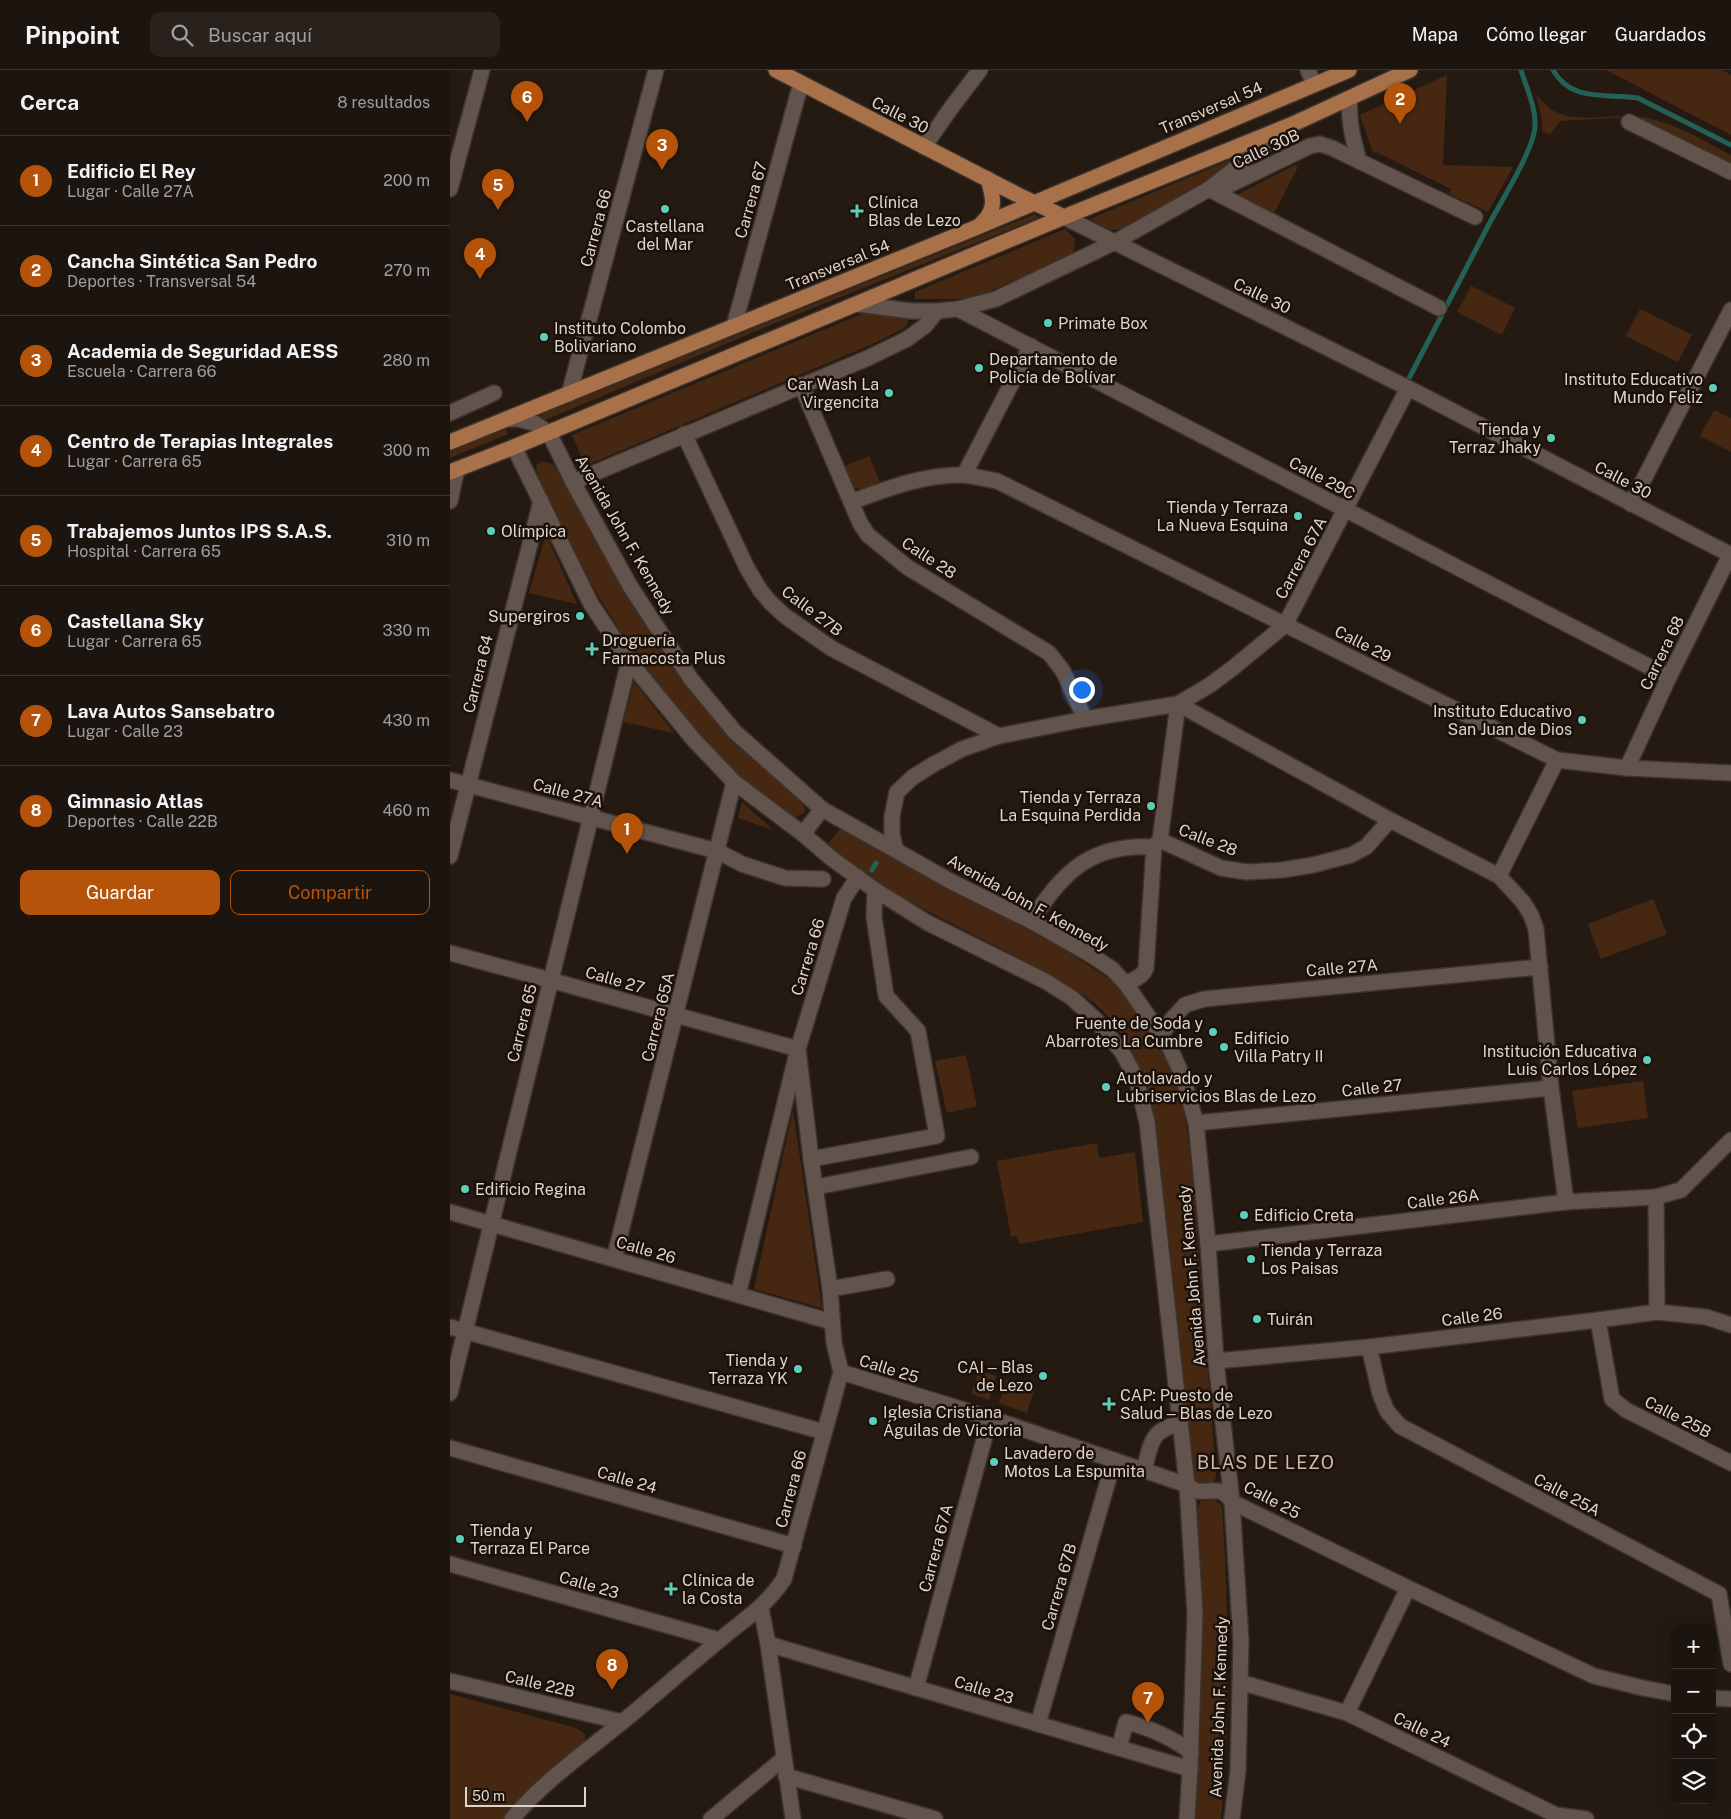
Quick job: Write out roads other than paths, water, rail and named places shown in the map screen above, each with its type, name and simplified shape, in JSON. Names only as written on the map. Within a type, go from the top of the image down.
[{"type":"main road","name":"Calle 30","points":[[776,70],[1064,217]]},
{"type":"main road","name":"Transversal 54","points":[[450,442],[975,228],[1032,202],[1348,70]]},
{"type":"main road","points":[[454,470],[514,447],[1064,217],[1292,124],[1410,70]]},
{"type":"main road","points":[[975,228],[984,222],[991,213],[994,203],[988,179]]},
{"type":"street","points":[[450,189],[482,70]]},
{"type":"street","name":"Carrera 66","points":[[569,394],[656,70]]},
{"type":"street","points":[[924,147],[950,108],[980,70]]},
{"type":"street","points":[[1308,70],[1314,84]]},
{"type":"street","name":"Carrera 67","points":[[734,326],[801,83]]},
{"type":"street","points":[[1350,98],[1350,132],[1359,161]]},
{"type":"street","points":[[1629,122],[1731,172]]},
{"type":"street","points":[[857,304],[911,311],[936,311],[958,309],[996,298],[1115,242],[1212,191],[1292,124]]},
{"type":"street","name":"Calle 30B","points":[[1212,191],[1315,145],[1326,145],[1475,217]]},
{"type":"street","points":[[1212,191],[1439,308]]},
{"type":"street","name":"Calle 30","points":[[1064,217],[1408,388],[1731,555]]},
{"type":"street","name":"Calle 29C","points":[[958,309],[1669,677]]},
{"type":"street","points":[[1631,504],[1731,310]]},
{"type":"street","points":[[573,482],[868,358],[907,339],[925,326],[936,311]]},
{"type":"street","points":[[964,475],[1031,346]]},
{"type":"street","name":"Calle 28","points":[[801,385],[860,523],[868,535],[907,567],[1049,653],[1063,671],[1085,719]]},
{"type":"street","name":"Carrera 67A","points":[[1178,704],[1210,684],[1285,625],[1408,388]]},
{"type":"street","points":[[450,413],[494,393]]},
{"type":"street","points":[[507,419],[518,419],[534,423],[549,432]]},
{"type":"street","name":"Avenida John F. Kennedy","points":[[549,432],[573,482],[630,586],[691,679],[735,732],[822,809],[952,882],[1031,921],[1112,969],[1126,984],[1162,1034],[1183,1077],[1196,1123],[1208,1244],[1216,1361],[1232,1502],[1241,1641],[1238,1770],[1232,1819]]},
{"type":"street","name":"Calle 27B","points":[[684,434],[747,568],[760,590],[771,603],[790,620],[831,648],[999,736]]},
{"type":"street","name":"Avenida John F. Kennedy","points":[[514,447],[589,602],[629,661],[676,720],[734,782],[875,890],[928,923],[1045,981],[1072,998],[1096,1020],[1122,1052],[1136,1078],[1147,1122],[1180,1424],[1193,1488],[1195,1613],[1187,1819]]},
{"type":"street","points":[[450,502],[454,470]]},
{"type":"street","name":"Calle 29","points":[[851,502],[904,484],[936,477],[964,475],[997,481],[1557,760],[1627,768],[1731,773]]},
{"type":"street","name":"Carrera 64","points":[[450,856],[541,501]]},
{"type":"street","name":"Carrera 68","points":[[1627,768],[1669,677],[1731,555]]},
{"type":"street","name":"Carrera 65","points":[[450,1393],[457,1329],[490,1224],[629,661]]},
{"type":"street","points":[[896,850],[892,835],[892,816],[897,792],[903,785],[955,752],[999,736],[1085,719],[1178,704],[1390,820],[1500,876],[1523,902],[1531,915],[1536,929],[1551,1088],[1566,1202]]},
{"type":"street","points":[[1126,984],[1144,973],[1146,968],[1157,844],[1178,704]]},
{"type":"street","points":[[1500,876],[1557,760]]},
{"type":"street","name":"Calle 27A","points":[[450,780],[717,851],[742,864],[785,878],[824,879]]},
{"type":"street","name":"Carrera 65A","points":[[614,1259],[734,782]]},
{"type":"street","points":[[803,834],[822,809]]},
{"type":"street","name":"Calle 28","points":[[1031,921],[1050,892],[1071,871],[1094,856],[1138,846],[1157,844],[1221,868],[1246,872],[1282,870],[1313,865],[1351,855],[1366,847],[1390,820]]},
{"type":"street","name":"Carrera 66","points":[[738,1295],[798,1050],[844,898],[855,875]]},
{"type":"street","points":[[811,1159],[937,1136],[918,1031],[886,996],[874,917],[875,890]]},
{"type":"street","name":"Calle 27","points":[[450,953],[798,1050]]},
{"type":"street","name":"Calle 27A","points":[[1162,1034],[1185,1005],[1204,999],[1540,967]]},
{"type":"street","name":"Carrera 66","points":[[512,1819],[583,1753],[760,1608],[774,1594],[784,1579],[841,1372],[835,1355],[830,1289],[811,1159],[798,1050]]},
{"type":"street","name":"Calle 27","points":[[1196,1123],[1551,1088]]},
{"type":"street","name":"Calle 26A","points":[[1208,1244],[1566,1202],[1656,1197],[1681,1190],[1731,1140]]},
{"type":"street","points":[[816,1188],[972,1156]]},
{"type":"street","points":[[1656,1197],[1657,1312]]},
{"type":"street","name":"Calle 26","points":[[450,1212],[832,1322]]},
{"type":"street","points":[[830,1289],[887,1279]]},
{"type":"street","name":"Calle 26","points":[[1216,1361],[1370,1347],[1657,1312],[1706,1317],[1731,1325]]},
{"type":"street","name":"Calle 25B","points":[[1598,1320],[1612,1399],[1626,1410],[1731,1463]]},
{"type":"street","points":[[457,1329],[824,1432]]},
{"type":"street","name":"Calle 25A","points":[[1370,1347],[1380,1394],[1387,1411],[1400,1426],[1725,1591]]},
{"type":"street","name":"Calle 25","points":[[841,1372],[990,1418],[1193,1488],[1225,1492],[1232,1502],[1594,1676],[1671,1693]]},
{"type":"street","name":"Carrera 67A","points":[[916,1688],[990,1418]]},
{"type":"street","points":[[1144,1470],[1154,1437],[1167,1426],[1180,1424]]},
{"type":"street","name":"Calle 24","points":[[450,1448],[794,1546]]},
{"type":"street","name":"Carrera 67B","points":[[1038,1724],[1114,1460]]},
{"type":"street","name":"Calle 23","points":[[450,1564],[719,1640]]},
{"type":"street","points":[[1347,1713],[1408,1588]]},
{"type":"street","points":[[1725,1591],[1731,1664]]},
{"type":"street","points":[[760,1608],[768,1644],[793,1819]]},
{"type":"street","name":"Calle 23","points":[[768,1644],[1190,1769]]},
{"type":"street","name":"Calle 22B","points":[[450,1681],[622,1722]]},
{"type":"street","name":"Calle 24","points":[[1240,1682],[1347,1713],[1555,1817],[1586,1819]]},
{"type":"street","points":[[1716,1698],[1731,1699]]},
{"type":"street","points":[[1119,1748],[1126,1722],[1156,1731],[1190,1752]]},
{"type":"street","points":[[711,1819],[783,1759]]},
{"type":"street","points":[[786,1776],[935,1819]]},
{"type":"waterway","points":[[1488,226],[1523,162],[1533,136],[1535,126],[1534,112],[1521,70]]},
{"type":"waterway","points":[[1553,70],[1570,88],[1602,96],[1638,98],[1731,145]]},
{"type":"waterway","points":[[1447,305],[1487,228]]},
{"type":"waterway","points":[[1406,384],[1443,313]]},
{"type":"waterway","points":[[872,870],[876,863]]},
{"type":"place","name":"Castellana Sky","points":[[527,122]]},
{"type":"place","name":"Cancha Sintética San Pedro","points":[[1400,124]]},
{"type":"place","name":"Academia de Seguridad AESS","points":[[662,170]]},
{"type":"place","name":"Castellana del Mar","points":[[665,209]]},
{"type":"place","name":"Trabajemos Juntos IPS S.A.S.","points":[[498,210]]},
{"type":"place","name":"Clínica Blas de Lezo","points":[[857,211]]},
{"type":"place","name":"Centro de Terapias Integrales","points":[[480,279]]},
{"type":"place","name":"Primate Box","points":[[1048,323]]},
{"type":"place","name":"Instituto Colombo Bolivariano","points":[[544,337]]},
{"type":"place","name":"Departamento de Policía de Bolívar","points":[[979,368]]},
{"type":"place","name":"Instituto Educativo Mundo Feliz","points":[[1713,388]]},
{"type":"place","name":"Car Wash La Virgencita","points":[[889,393]]},
{"type":"place","name":"Tienda y Terraz Jhaky","points":[[1551,438]]},
{"type":"place","name":"Tienda y Terraza La Nueva Esquina","points":[[1298,516]]},
{"type":"place","name":"Olímpica","points":[[491,531]]},
{"type":"place","name":"Supergiros","points":[[580,616]]},
{"type":"place","name":"Droguería Farmacosta Plus","points":[[592,649]]},
{"type":"place","name":"Instituto Educativo San Juan de Dios","points":[[1582,720]]},
{"type":"place","name":"Tienda y Terraza La Esquina Perdida","points":[[1151,806]]},
{"type":"place","name":"Edificio El Rey","points":[[627,854]]},
{"type":"place","name":"Fuente de Soda y Abarrotes La Cumbre","points":[[1213,1032]]},
{"type":"place","name":"Edificio Villa Patry II","points":[[1224,1047]]},
{"type":"place","name":"Institución Educativa Luis Carlos López","points":[[1647,1060]]},
{"type":"place","name":"Autolavado y Lubriservicios Blas de Lezo","points":[[1106,1087]]},
{"type":"place","name":"Edificio Regina","points":[[465,1189]]},
{"type":"place","name":"Edificio Creta","points":[[1244,1215]]},
{"type":"place","name":"Tienda y Terraza Los Paisas","points":[[1251,1259]]},
{"type":"place","name":"Tuirán","points":[[1257,1319]]},
{"type":"place","name":"Tienda y Terraza YK","points":[[798,1369]]},
{"type":"place","name":"CAI ‒ Blas de Lezo","points":[[1043,1376]]},
{"type":"place","name":"CAP: Puesto de Salud ‒ Blas de Lezo","points":[[1109,1404]]},
{"type":"place","name":"Iglesia Cristiana Águilas de Victoria","points":[[873,1421]]},
{"type":"place","name":"Lavadero de Motos La Espumita","points":[[994,1462]]},
{"type":"place","name":"Tienda y Terraza El Parce","points":[[460,1539]]},
{"type":"place","name":"Clínica de la Costa","points":[[671,1589]]},
{"type":"place","name":"Gimnasio Atlas","points":[[612,1690]]},
{"type":"place","name":"Lava Autos Sansebatro","points":[[1148,1723]]},
{"type":"district","name":"BLAS DE LEZO","points":[[1266,1462]]}]
